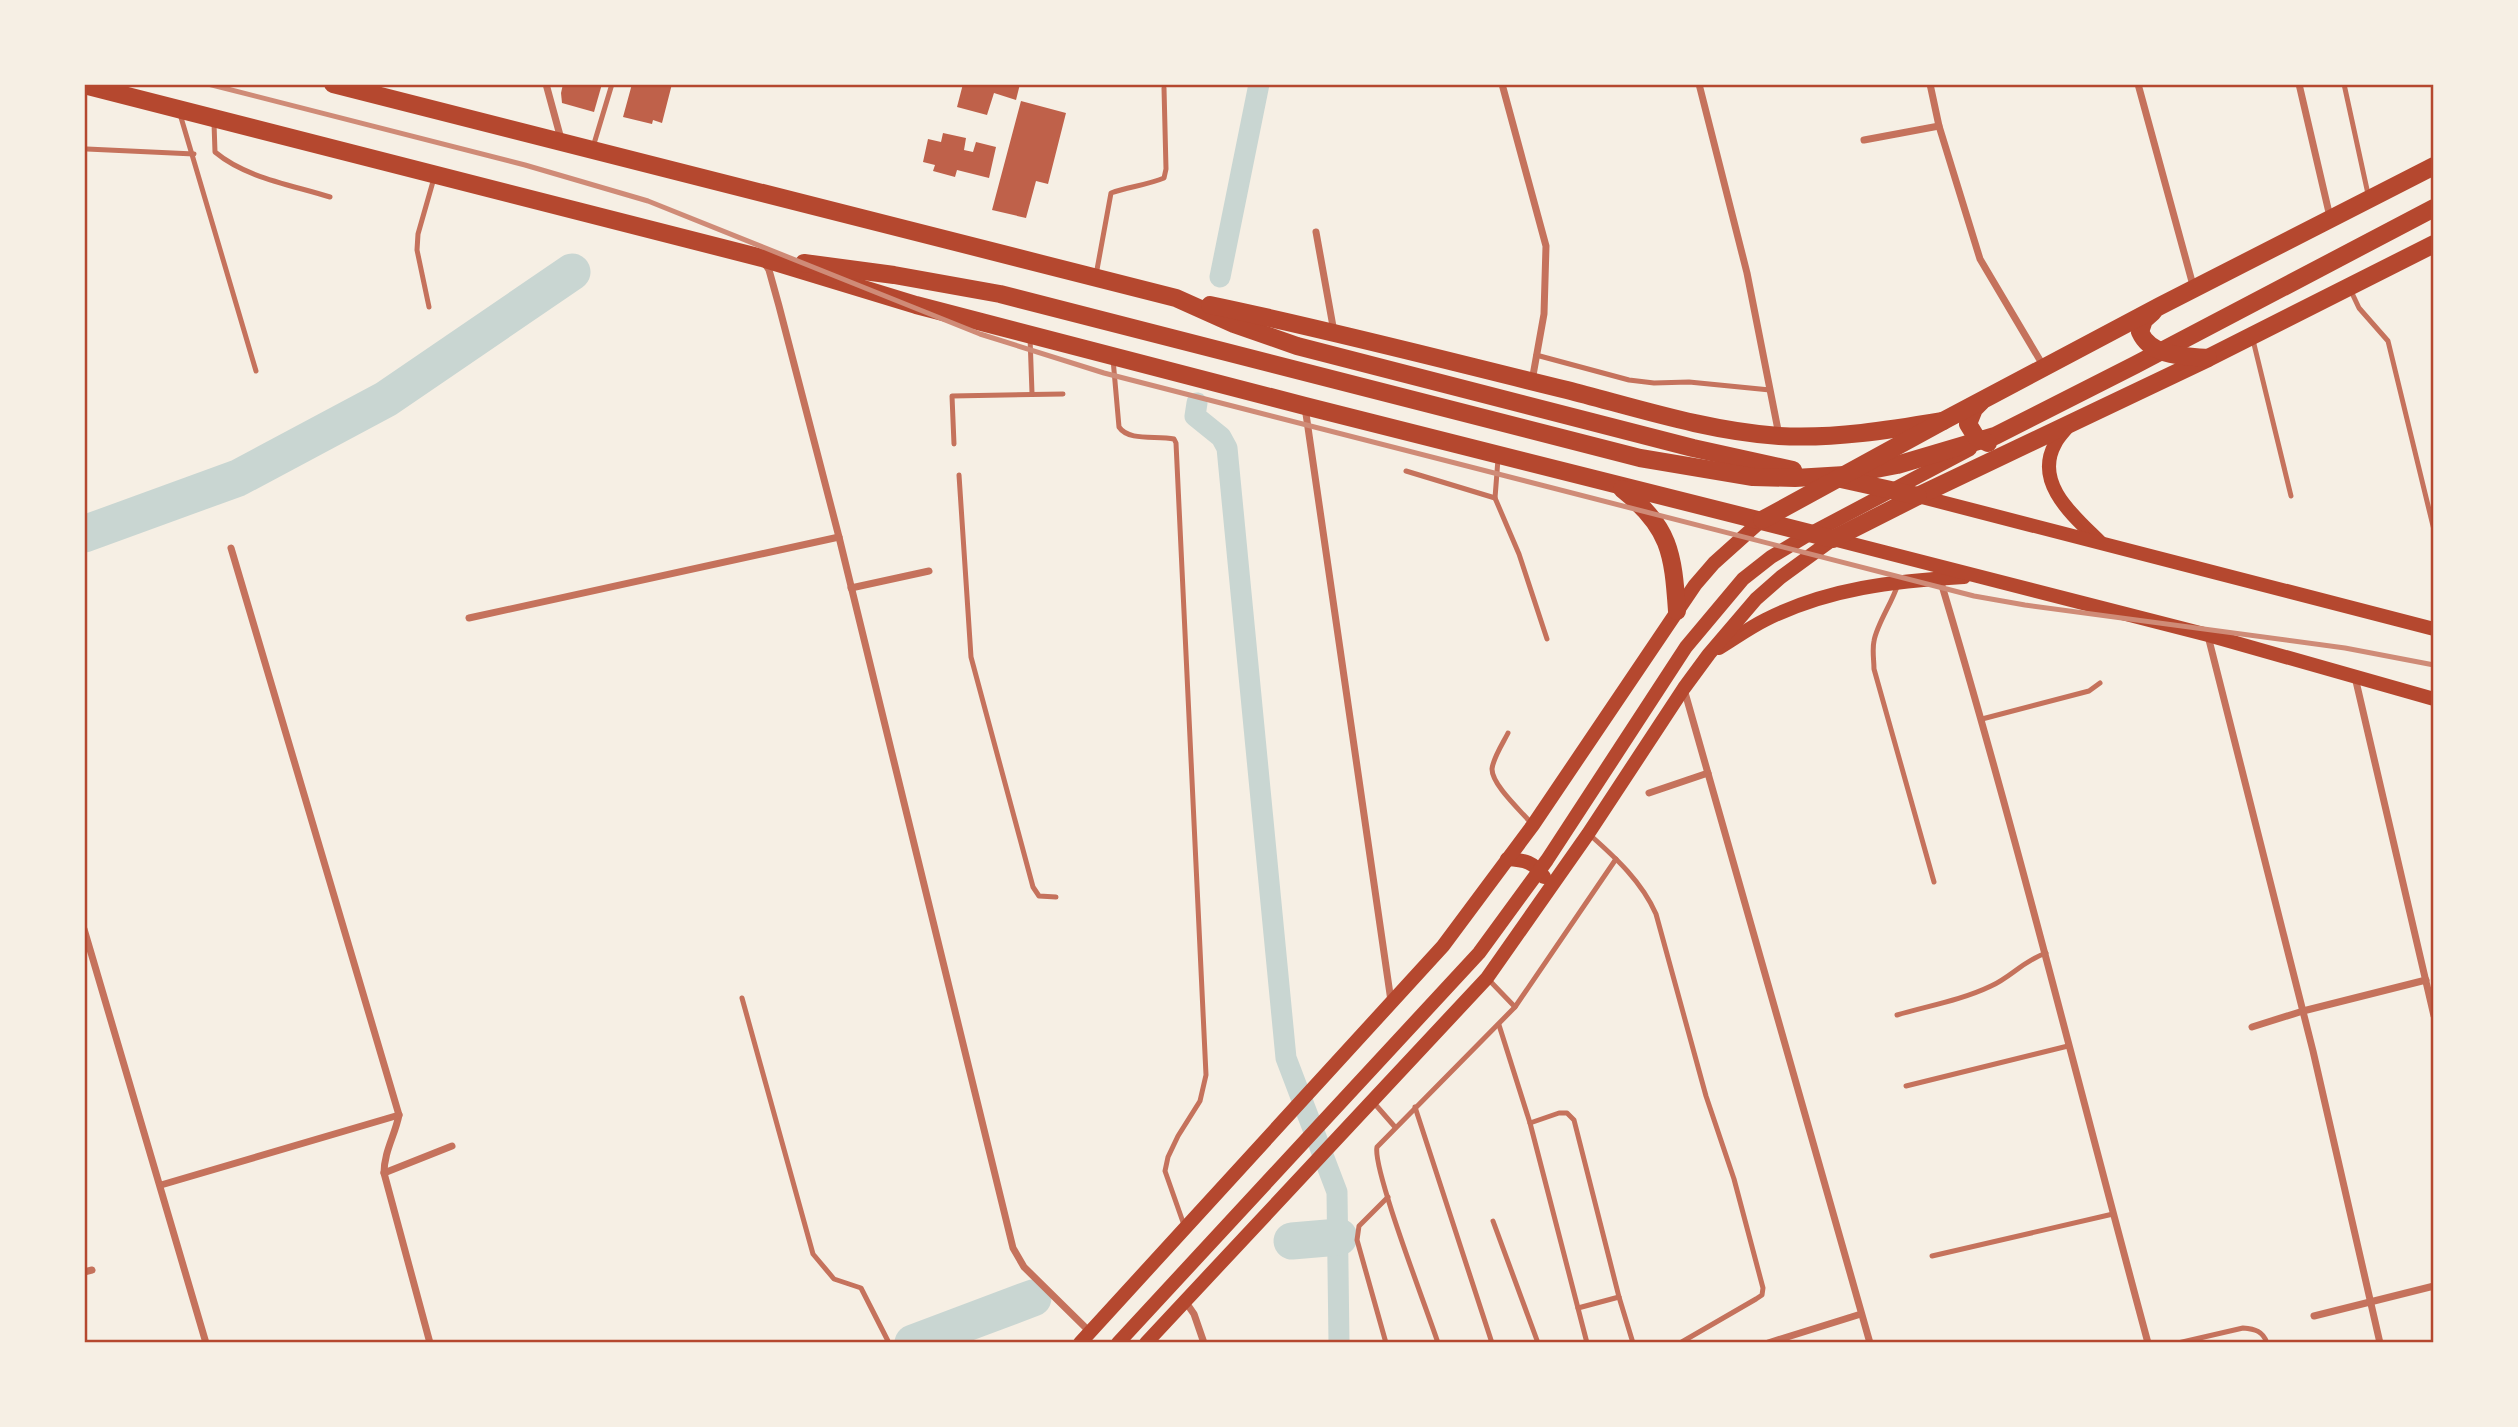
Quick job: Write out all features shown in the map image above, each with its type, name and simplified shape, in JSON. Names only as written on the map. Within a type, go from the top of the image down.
[{"type":"highway","points":[[332,84],[372,90],[562,143],[1176,299],[1335,332],[1714,427],[1779,436],[1857,434],[1943,421]]},
{"type":"highway","points":[[84,85],[762,258],[837,283],[1305,406],[1833,539],[1917,496],[2252,337],[2434,244]]},
{"type":"highway","points":[[1762,520],[2160,306],[2331,221],[2434,166]]},
{"type":"highway","points":[[762,258],[894,275],[988,292],[1640,458],[1753,477],[1795,478],[1846,475],[1897,465],[1994,436],[2136,365],[2434,208]]},
{"type":"highway","points":[[1176,299],[1234,324],[1297,346],[1724,455],[1917,496]]},
{"type":"highway","points":[[2160,306],[2142,324],[2140,332],[2149,345],[2176,355],[2208,358]]},
{"type":"highway","points":[[1448,442],[1460,388]]},
{"type":"highway","points":[[1985,399],[1969,416],[1970,430],[1976,437],[1993,444],[2030,443]]},
{"type":"highway","points":[[1617,485],[1643,505],[1664,535],[1674,572],[1677,611]]},
{"type":"main road","points":[[2069,424],[2054,444],[2049,458],[2051,481],[2063,506],[2102,543]]},
{"type":"main road","points":[[1118,1343],[1425,1013],[1500,926],[1547,860],[1686,648],[1743,579],[1771,557],[1806,536],[1994,436]]},
{"type":"main road","points":[[1917,496],[2434,629]]},
{"type":"main road","points":[[1080,1343],[1443,946],[1534,825],[1677,611],[1714,563],[1762,520]]},
{"type":"main road","points":[[1146,1343],[1487,978],[1709,654],[1756,599],[1833,539],[2208,635],[2434,699]]},
{"type":"main road","points":[[1709,654],[1763,620],[1800,604],[1870,585],[1980,576]]},
{"type":"main road","points":[[1507,859],[1528,861],[1536,866],[1545,878],[1547,891]]},
{"type":"street","points":[[546,84],[562,143]]},
{"type":"street","points":[[1503,84],[1546,246],[1544,314],[1531,382]]},
{"type":"street","points":[[1699,84],[1747,273],[1779,436]]},
{"type":"street","points":[[1930,84],[1939,126],[1980,259],[2045,368]]},
{"type":"street","points":[[2138,84],[2194,290]]},
{"type":"street","points":[[2299,84],[2331,221]]},
{"type":"street","points":[[1864,140],[1939,126]]},
{"type":"street","points":[[1316,232],[1335,332]]},
{"type":"street","points":[[762,258],[769,270],[779,306],[852,588],[1013,1248],[1024,1267],[1090,1332]]},
{"type":"street","points":[[1305,406],[1392,1004]]},
{"type":"street","points":[[469,618],[839,537]]},
{"type":"street","points":[[231,548],[399,1115],[396,1130],[384,1157],[384,1173],[430,1343]]},
{"type":"street","points":[[852,588],[929,571]]},
{"type":"street","points":[[1940,578],[2046,953],[2068,1046],[2148,1343]]},
{"type":"street","points":[[2208,635],[2303,1011],[2380,1343]]},
{"type":"street","points":[[2354,676],[2434,1016]]},
{"type":"street","points":[[1684,688],[1870,1343]]},
{"type":"street","points":[[1649,793],[1707,773]]},
{"type":"street","points":[[84,929],[206,1343]]},
{"type":"street","points":[[2252,1027],[2303,1011],[2426,980]]},
{"type":"street","points":[[161,1185],[399,1115]]},
{"type":"street","points":[[384,1173],[452,1146]]},
{"type":"street","points":[[2314,1316],[2434,1286]]},
{"type":"street","points":[[1185,1300],[1194,1314],[1204,1343]]},
{"type":"street","points":[[1768,1343],[1861,1314]]},
{"type":"lane","points":[[592,150],[612,84]]},
{"type":"lane","points":[[2344,84],[2370,201]]},
{"type":"lane","points":[[1096,278],[1111,193],[1164,178],[1164,88]]},
{"type":"lane","points":[[178,108],[194,154],[256,371]]},
{"type":"lane","points":[[214,117],[215,152],[227,162],[330,197]]},
{"type":"lane","points":[[87,149],[194,154]]},
{"type":"lane","points":[[429,307],[417,250],[418,234],[434,175]]},
{"type":"lane","points":[[2349,288],[2359,308],[2388,341],[2434,530]]},
{"type":"lane","points":[[1030,334],[1032,393]]},
{"type":"lane","points":[[2252,337],[2291,496]]},
{"type":"lane","points":[[1113,355],[1119,427],[1122,432],[1128,435],[1174,439],[1177,443],[1206,1075],[1200,1101],[1178,1136],[1165,1171],[1185,1228]]},
{"type":"lane","points":[[1536,355],[1629,380],[1654,383],[1689,382],[1770,390]]},
{"type":"lane","points":[[954,444],[952,396],[1063,394]]},
{"type":"lane","points":[[1498,455],[1495,498],[1519,555],[1547,639]]},
{"type":"lane","points":[[1406,471],[1495,498]]},
{"type":"lane","points":[[959,475],[971,657],[1033,887],[1039,896],[1056,897]]},
{"type":"lane","points":[[1900,582],[1873,643],[1874,669],[1934,882]]},
{"type":"lane","points":[[1982,719],[2088,691],[2099,683]]},
{"type":"lane","points":[[1507,733],[1492,766],[1493,775],[1497,784],[1534,825]]},
{"type":"lane","points":[[1588,834],[1616,859],[1642,888],[1656,915],[1706,1096],[1734,1179],[1763,1288],[1762,1295],[1756,1299],[1680,1343]]},
{"type":"lane","points":[[1438,1343],[1375,1152],[1395,1127],[1515,1007],[1616,859]]},
{"type":"lane","points":[[1897,1015],[1979,992],[1995,985],[2030,958],[2046,953]]},
{"type":"lane","points":[[1487,978],[1515,1007]]},
{"type":"lane","points":[[742,998],[813,1254],[834,1279],[861,1288],[889,1343]]},
{"type":"lane","points":[[1499,1025],[1530,1123],[1587,1343]]},
{"type":"lane","points":[[1906,1086],[2068,1046]]},
{"type":"lane","points":[[1372,1101],[1395,1127]]},
{"type":"lane","points":[[1415,1107],[1492,1343]]},
{"type":"lane","points":[[1530,1123],[1559,1113],[1567,1113],[1574,1120],[1633,1343]]},
{"type":"lane","points":[[1385,1343],[1357,1232],[1359,1226],[1388,1197]]},
{"type":"lane","points":[[1932,1256],[2113,1214]]},
{"type":"lane","points":[[1493,1220],[1538,1343]]},
{"type":"lane","points":[[1578,1308],[1619,1297]]},
{"type":"lane","points":[[2178,1343],[2243,1328],[2254,1328],[2267,1343]]},
{"type":"building","points":[[563,84],[602,84],[594,112],[562,103]]},
{"type":"building","points":[[632,84],[672,84],[662,123],[653,120],[652,124],[623,117]]},
{"type":"building","points":[[963,84],[1020,84],[1016,100],[994,93],[987,115],[957,107]]},
{"type":"building","points":[[1021,101],[1066,113],[1048,184],[1036,181],[1026,218],[992,210]]},
{"type":"building","points":[[943,133],[966,138],[964,150],[973,152],[976,142],[996,147],[989,178],[957,170],[955,177],[933,171],[935,165],[923,162],[928,139],[941,142]]},
{"type":"waterway","points":[[1220,277],[1259,84]]},
{"type":"waterway","points":[[84,534],[238,478],[386,399],[572,272]]},
{"type":"waterway","points":[[1197,403],[1195,416],[1221,437],[1227,448],[1286,1058],[1337,1192],[1339,1343]]},
{"type":"waterway","points":[[1292,1241],[1339,1237]]},
{"type":"waterway","points":[[913,1343],[1033,1298]]},
{"type":"railway","points":[[208,84],[525,165],[648,201],[980,334],[1104,373],[1974,596],[2345,648],[2434,665]]}]
